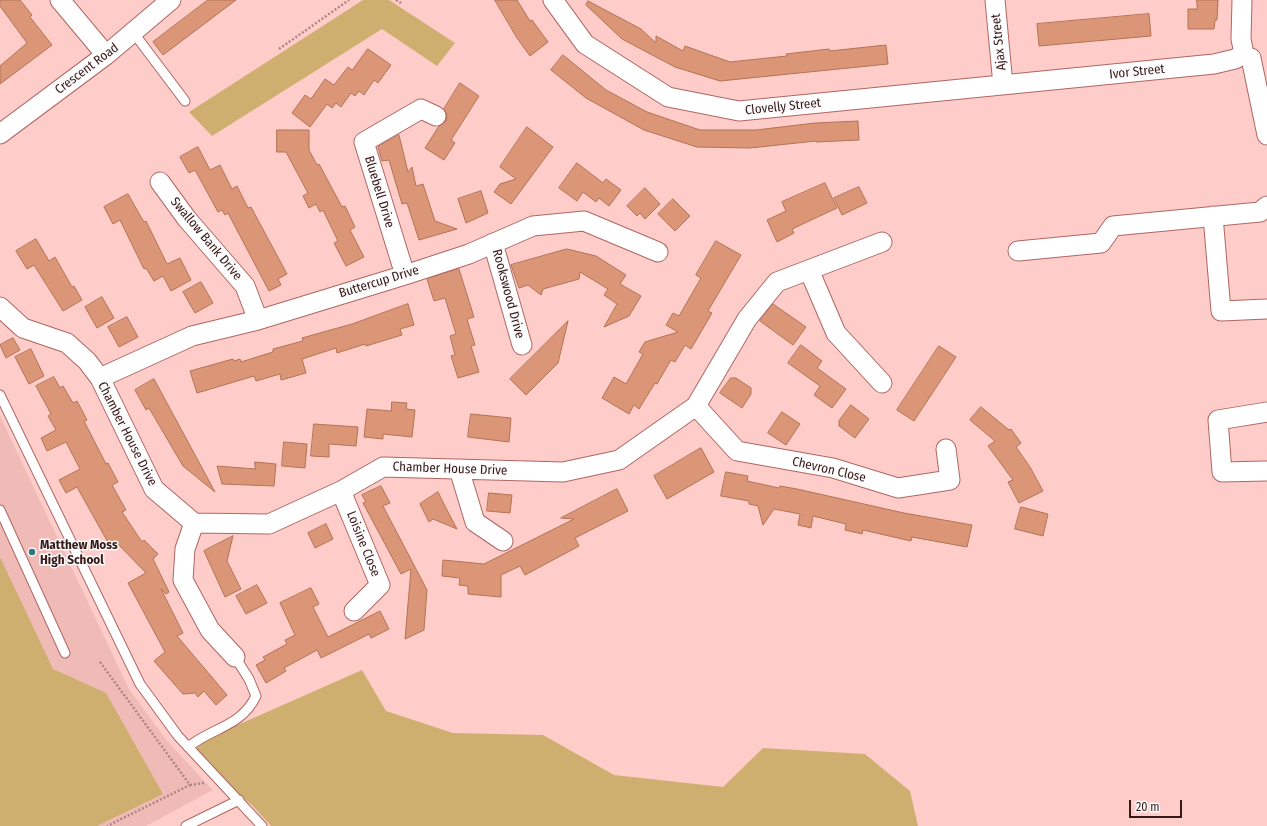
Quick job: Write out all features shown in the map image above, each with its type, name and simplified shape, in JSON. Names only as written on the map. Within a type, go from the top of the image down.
[{"type":"street","points":[[60,0],[106,56]]},
{"type":"street","name":"Crescent Road","points":[[0,134],[106,56],[171,0]]},
{"type":"street","name":"Clovelly Street","points":[[552,0],[585,44],[668,97],[739,111],[1003,85]]},
{"type":"street","name":"Ajax Street","points":[[995,0],[1003,85]]},
{"type":"street","points":[[1242,0],[1241,39],[1254,56],[1267,135]]},
{"type":"street","name":"Ivor Street","points":[[1003,85],[1214,64],[1254,56]]},
{"type":"street","name":"Bluebell Drive","points":[[405,275],[364,142],[421,109],[436,116]]},
{"type":"street","name":"Swallow Bank Drive","points":[[160,182],[187,219],[245,286],[258,320]]},
{"type":"street","points":[[1018,252],[1102,243],[1113,226],[1260,212],[1267,206]]},
{"type":"street","points":[[1213,216],[1221,311],[1267,309]]},
{"type":"street","name":"Buttercup Drive","points":[[100,378],[192,336],[258,320],[405,275],[469,254],[533,226],[584,221],[658,252]]},
{"type":"street","name":"Chamber House Drive","points":[[0,307],[23,328],[67,343],[87,361],[100,378],[154,489],[194,523],[269,524],[341,491],[383,467],[563,472],[619,460],[696,406],[747,319],[777,282],[882,242]]},
{"type":"street","name":"Rookswood Drive","points":[[493,243],[522,346]]},
{"type":"street","points":[[809,270],[836,333],[882,383]]},
{"type":"street","name":"Chevron Close","points":[[696,406],[737,451],[833,468],[898,488],[950,480],[946,449]]},
{"type":"street","points":[[1267,412],[1218,420],[1222,472],[1267,471]]},
{"type":"street","points":[[459,469],[475,522],[503,541]]},
{"type":"street","name":"Loisine Close","points":[[341,491],[380,585],[354,611]]},
{"type":"street","points":[[194,523],[185,549],[183,580],[210,630],[235,657]]},
{"type":"lane","points":[[133,32],[185,101]]},
{"type":"lane","points":[[0,395],[140,684],[178,736],[262,826]]},
{"type":"lane","points":[[0,510],[65,653]]},
{"type":"lane","points":[[188,747],[199,738],[241,717],[251,706],[256,696],[249,679],[235,657]]},
{"type":"lane","points":[[186,826],[238,800]]},
{"type":"path","points":[[279,49],[349,0]]},
{"type":"path","points":[[396,0],[401,3]]},
{"type":"path","points":[[100,662],[190,784],[107,826]]},
{"type":"shaded area","points":[[363,0],[389,0],[455,43],[437,66],[382,29],[212,136],[189,112]]},
{"type":"shaded area","name":"Matthew Moss High School","points":[[0,416],[129,689],[168,742],[213,790],[146,826],[0,826]]},
{"type":"shaded area","points":[[0,557],[53,669],[106,693],[163,794],[97,826],[0,826]]},
{"type":"shaded area","points":[[362,670],[386,711],[453,733],[543,735],[614,775],[723,787],[763,748],[865,754],[910,791],[918,826],[271,826],[252,805],[222,781],[195,750],[206,739]]},
{"type":"building","points":[[0,0],[20,0],[32,15],[30,17],[52,45],[0,84],[0,66],[27,43],[0,6]]},
{"type":"building","points":[[208,0],[236,0],[163,55],[153,42]]},
{"type":"building","points":[[495,0],[517,0],[530,21],[532,20],[548,42],[530,56],[517,38]]},
{"type":"building","points":[[1197,0],[1218,0],[1217,20],[1215,20],[1214,29],[1188,29],[1188,9],[1197,9]]},
{"type":"building","points":[[588,1],[641,29],[656,43],[656,36],[683,51],[685,46],[730,62],[787,56],[786,54],[829,49],[830,51],[886,45],[888,64],[720,81],[675,67],[622,39],[586,5]]},
{"type":"building","points":[[1149,14],[1151,36],[1039,46],[1037,24]]},
{"type":"building","points":[[368,49],[391,65],[378,83],[374,80],[364,95],[359,91],[355,96],[351,93],[341,107],[336,103],[332,108],[327,104],[310,127],[292,113],[305,95],[311,99],[325,79],[334,85],[348,67],[352,70]]},
{"type":"building","points":[[563,55],[606,90],[647,112],[700,130],[756,130],[815,123],[858,121],[859,140],[816,141],[750,148],[697,147],[644,130],[586,98],[551,70]]},
{"type":"building","points":[[460,83],[479,96],[451,140],[455,143],[444,160],[425,148],[439,126],[446,121],[447,115],[444,109]]},
{"type":"building","points":[[527,127],[553,147],[511,204],[494,192],[500,184],[516,179],[500,167]]},
{"type":"building","points":[[277,130],[309,130],[309,150],[317,165],[319,164],[342,207],[345,206],[355,227],[350,230],[364,257],[346,266],[334,243],[338,241],[323,210],[320,212],[316,204],[309,208],[303,196],[308,193],[286,152],[277,152]]},
{"type":"building","points":[[399,135],[408,172],[412,167],[416,186],[423,184],[435,221],[457,229],[419,240],[407,203],[402,204],[389,160],[382,161],[378,147]]},
{"type":"building","points":[[198,147],[210,170],[220,165],[232,189],[237,186],[248,208],[251,207],[287,274],[278,279],[281,285],[269,291],[228,213],[225,215],[222,210],[218,212],[195,170],[189,173],[180,157]]},
{"type":"building","points":[[577,163],[603,183],[606,179],[621,190],[609,206],[599,198],[596,202],[583,192],[577,201],[559,188]]},
{"type":"building","points":[[825,183],[837,208],[792,229],[794,233],[777,242],[767,220],[786,211],[782,202]]},
{"type":"building","points":[[859,187],[867,203],[842,215],[834,198]]},
{"type":"building","points":[[645,188],[660,204],[645,219],[640,213],[637,216],[627,206]]},
{"type":"building","points":[[481,191],[488,213],[466,223],[458,199]]},
{"type":"building","points":[[128,194],[144,222],[146,221],[167,264],[180,258],[191,280],[171,291],[163,276],[154,281],[146,268],[144,269],[120,220],[113,224],[104,207]]},
{"type":"building","points":[[673,199],[690,216],[675,231],[658,214]]},
{"type":"building","points":[[36,239],[49,261],[55,257],[72,287],[74,286],[82,300],[63,311],[34,265],[27,269],[16,251]]},
{"type":"building","points":[[716,241],[741,255],[708,311],[712,313],[691,349],[685,345],[675,362],[671,360],[657,384],[655,383],[639,409],[634,405],[629,414],[602,398],[614,377],[626,384],[643,354],[639,352],[645,342],[678,332],[666,325],[673,313],[679,316],[701,278],[696,275]]},
{"type":"building","points":[[567,249],[596,256],[626,275],[620,284],[641,296],[629,316],[604,327],[617,304],[604,295],[608,289],[580,272],[579,279],[543,289],[541,295],[528,285],[519,288],[511,265]]},
{"type":"building","points":[[459,269],[474,317],[467,319],[475,345],[471,346],[479,372],[458,378],[451,356],[455,355],[450,336],[456,334],[445,298],[434,301],[427,279]]},
{"type":"building","points":[[201,282],[213,303],[195,313],[183,292]]},
{"type":"building","points":[[102,297],[114,318],[97,328],[85,307]]},
{"type":"building","points":[[408,304],[414,325],[400,329],[402,335],[366,346],[365,344],[337,353],[336,348],[302,359],[306,373],[281,380],[280,374],[256,381],[254,376],[197,393],[190,371],[233,359],[234,361],[240,359],[241,362],[273,352],[273,349],[303,341],[302,338],[352,324]]},
{"type":"building","points":[[773,304],[806,327],[793,345],[760,321]]},
{"type":"building","points":[[127,317],[138,337],[119,347],[108,327]]},
{"type":"building","points":[[568,321],[558,363],[526,395],[510,379]]},
{"type":"building","points":[[13,338],[20,350],[6,358],[0,345]]},
{"type":"building","points":[[801,345],[822,361],[817,368],[846,389],[832,408],[814,395],[820,386],[788,363]]},
{"type":"building","points":[[939,346],[956,357],[914,421],[897,410]]},
{"type":"building","points":[[31,349],[44,376],[29,384],[15,357]]},
{"type":"building","points":[[54,377],[60,388],[63,386],[73,403],[77,401],[87,420],[84,421],[106,464],[108,463],[118,482],[112,485],[126,510],[122,512],[142,542],[144,540],[158,554],[153,559],[169,592],[166,594],[161,589],[183,633],[177,636],[227,695],[216,705],[204,691],[198,697],[195,693],[183,694],[154,661],[165,652],[128,583],[146,573],[116,542],[110,546],[77,487],[66,493],[59,480],[80,469],[66,442],[47,451],[41,438],[56,430],[48,416],[51,414],[36,386]]},
{"type":"building","points":[[731,378],[736,378],[751,388],[751,394],[742,408],[720,393]]},
{"type":"building","points":[[154,379],[215,492],[183,466],[149,408],[146,410],[135,390]]},
{"type":"building","points":[[392,402],[407,403],[406,409],[415,410],[412,437],[383,434],[383,439],[364,437],[367,409],[391,411]]},
{"type":"building","points":[[851,405],[869,419],[855,438],[839,426],[839,421]]},
{"type":"building","points":[[981,407],[1009,430],[1011,429],[1021,443],[1016,447],[1030,467],[1043,491],[1019,503],[1008,482],[1013,480],[988,446],[995,441],[970,420]]},
{"type":"building","points":[[782,412],[800,424],[786,445],[768,433]]},
{"type":"building","points":[[471,414],[511,418],[509,442],[468,437]]},
{"type":"building","points":[[314,424],[358,427],[356,446],[329,444],[329,457],[311,456]]},
{"type":"building","points":[[284,442],[307,444],[305,468],[282,466]]},
{"type":"building","points":[[701,448],[714,472],[667,499],[654,476]]},
{"type":"building","points":[[255,462],[276,464],[274,486],[222,484],[217,466],[255,469]]},
{"type":"building","points":[[726,472],[748,476],[747,481],[779,488],[780,486],[797,489],[904,513],[972,525],[967,547],[912,537],[911,541],[863,530],[862,534],[845,530],[846,524],[813,516],[811,528],[798,525],[800,514],[774,509],[763,525],[758,506],[749,504],[749,501],[721,496]]},
{"type":"building","points":[[381,486],[390,503],[383,506],[427,590],[424,630],[405,639],[411,569],[401,574],[363,503],[366,502],[362,495]]},
{"type":"building","points":[[617,489],[628,511],[575,538],[579,546],[525,575],[520,566],[501,575],[501,597],[468,594],[468,586],[459,585],[460,578],[442,576],[443,560],[484,564],[574,519],[561,518]]},
{"type":"building","points":[[438,492],[457,529],[433,519],[429,522],[420,504]]},
{"type":"building","points":[[489,493],[512,495],[510,513],[487,511]]},
{"type":"building","points":[[1021,507],[1048,514],[1043,536],[1015,529]]},
{"type":"building","points":[[326,524],[333,539],[315,548],[308,533]]},
{"type":"building","points":[[233,536],[227,561],[241,589],[225,597],[204,551]]},
{"type":"building","points":[[257,585],[267,603],[246,614],[236,596]]},
{"type":"building","points":[[311,588],[319,604],[313,607],[328,637],[380,611],[389,629],[371,638],[369,634],[321,658],[317,650],[284,668],[286,671],[266,683],[256,665],[265,660],[263,657],[287,644],[285,640],[295,635],[280,603]]},
{"type":"place","name":"Matthew Moss High School","points":[[32,552]]}]
